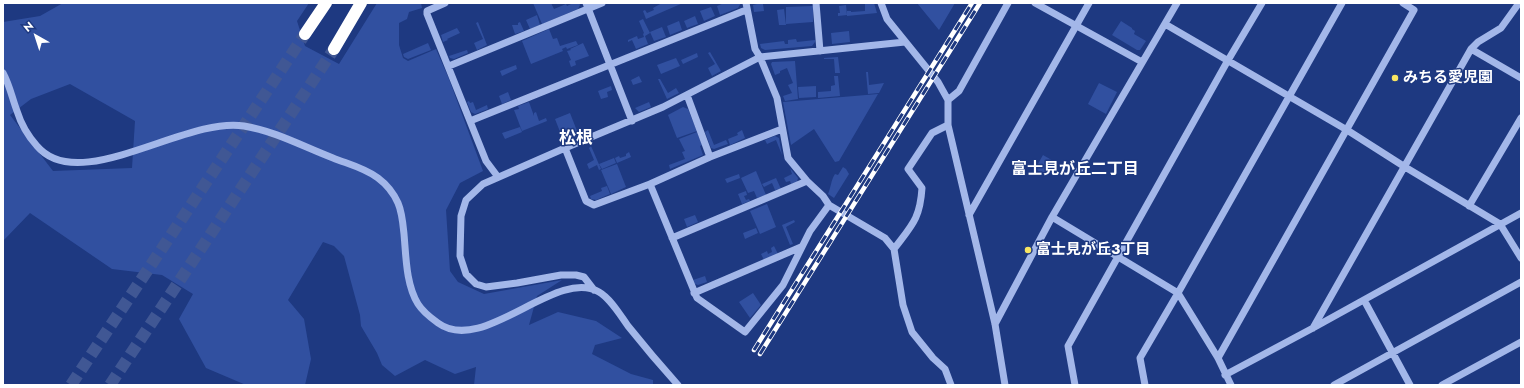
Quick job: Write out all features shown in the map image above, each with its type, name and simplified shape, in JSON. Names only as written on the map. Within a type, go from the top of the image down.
[{"type":"highway","points":[[305,34],[326,3]]},
{"type":"highway","points":[[334,49],[361,3]]},
{"type":"street","points":[[445,3],[427,11],[427,14],[486,161],[498,177]]},
{"type":"street","points":[[449,66],[587,6],[602,3]]},
{"type":"street","points":[[816,3],[820,51]]},
{"type":"street","points":[[881,3],[887,19],[938,82],[948,100],[948,125],[995,324],[1005,385]]},
{"type":"street","points":[[948,100],[959,91],[1008,3]]},
{"type":"street","points":[[1035,3],[1142,62]]},
{"type":"street","points":[[970,215],[1090,3]]},
{"type":"street","points":[[995,324],[1052,217],[1177,3]]},
{"type":"street","points":[[1075,385],[1068,346],[1227,62],[1262,3]]},
{"type":"street","points":[[1145,385],[1140,358],[1290,98],[1342,3]]},
{"type":"street","points":[[1218,358],[1414,10],[1403,3]]},
{"type":"street","points":[[1313,328],[1471,48],[1501,28],[1518,3]]},
{"type":"street","points":[[587,6],[632,120]]},
{"type":"street","points":[[470,121],[610,64],[746,6],[755,49],[760,57],[777,98],[788,158],[807,181],[823,196],[829,205],[885,238],[894,249],[903,305],[912,332],[933,358],[945,369],[951,385]]},
{"type":"street","points":[[1165,24],[1227,62],[1347,130],[1500,224],[1521,258]]},
{"type":"street","points":[[594,290],[584,278],[576,275],[561,275],[517,283],[486,286],[476,284],[469,278],[464,270],[460,256],[460,229],[463,207],[466,200],[483,184],[565,148],[663,108],[760,57],[905,42]]},
{"type":"street","points":[[1471,48],[1521,78]]},
{"type":"street","points":[[3,73],[10,86],[17,112],[25,130],[44,154],[54,159],[74,163],[99,162],[192,131],[224,125],[242,126],[265,131],[353,165],[378,178],[393,194],[399,204],[404,228],[410,282],[418,304],[445,328],[458,331],[471,330],[501,319],[565,289],[578,287],[594,290],[601,293],[617,311],[678,385]]},
{"type":"street","points":[[687,95],[710,157]]},
{"type":"street","points":[[1469,206],[1521,118]]},
{"type":"street","points":[[894,249],[916,220],[921,206],[922,188],[908,169],[932,133],[948,125]]},
{"type":"street","points":[[565,148],[586,201],[594,205],[650,184],[710,157],[782,129]]},
{"type":"street","points":[[672,238],[807,181]]},
{"type":"street","points":[[650,184],[697,298],[745,332],[783,285],[810,231],[829,205]]},
{"type":"street","points":[[1225,375],[1521,213]]},
{"type":"street","points":[[1052,217],[1178,293],[1218,358],[1231,385]]},
{"type":"street","points":[[694,293],[802,247]]},
{"type":"street","points":[[1334,385],[1521,282]]},
{"type":"street","points":[[1364,300],[1410,385]]},
{"type":"street","points":[[1442,385],[1521,342]]},
{"type":"shaded area","points":[[63,3],[309,3],[297,21],[305,46],[339,64],[377,3],[421,3],[422,8],[409,12],[407,19],[399,23],[399,45],[403,58],[408,61],[436,49],[449,79],[483,171],[460,183],[446,210],[450,271],[458,282],[484,294],[562,280],[537,296],[529,325],[558,312],[596,321],[622,338],[595,345],[592,354],[631,374],[653,380],[653,385],[474,385],[476,367],[455,374],[425,360],[395,376],[382,365],[377,353],[361,326],[360,315],[344,256],[334,246],[323,242],[288,300],[304,319],[311,359],[305,385],[246,385],[206,368],[179,319],[193,294],[162,275],[112,269],[30,213],[3,241],[3,22],[40,16]],"holes":[[[70,84],[135,121],[132,168],[53,171],[10,115],[31,99]]]},
{"type":"shaded area","points":[[533,3],[551,3],[554,9],[566,4],[567,6],[573,3],[579,3],[580,5],[578,9],[542,24]]},
{"type":"shaded area","points":[[662,3],[683,3],[646,19],[643,11],[645,10],[647,13],[654,10],[653,8]]},
{"type":"shaded area","points":[[724,3],[741,3],[738,8],[720,15],[717,6]]},
{"type":"shaded area","points":[[874,3],[877,13],[847,16],[847,11],[865,11],[865,4]]},
{"type":"shaded area","points":[[917,3],[955,3],[939,30]]},
{"type":"shaded area","points":[[763,4],[764,11],[754,12],[753,5]]},
{"type":"shaded area","points":[[846,5],[847,15],[838,16],[838,13],[840,13],[839,6]]},
{"type":"shaded area","points":[[813,6],[813,22],[786,24],[786,7]]},
{"type":"shaded area","points":[[711,7],[715,16],[704,21],[700,11]]},
{"type":"shaded area","points":[[784,9],[786,25],[779,25],[777,10]]},
{"type":"shaded area","points":[[537,15],[540,25],[530,29],[526,20]]},
{"type":"shaded area","points":[[695,16],[698,24],[687,28],[684,21]]},
{"type":"shaded area","points":[[643,19],[650,33],[645,36],[648,44],[636,49],[632,40],[628,42],[628,40],[637,36],[638,39],[644,37],[639,21]]},
{"type":"shaded area","points":[[679,21],[682,30],[670,35],[667,26]]},
{"type":"shaded area","points":[[1121,21],[1135,31],[1134,34],[1146,41],[1140,50],[1137,50],[1112,35]]},
{"type":"shaded area","points":[[478,22],[487,45],[477,50],[474,43],[483,39],[476,23]]},
{"type":"shaded area","points":[[520,22],[524,31],[515,34],[512,25],[518,25]]},
{"type":"shaded area","points":[[662,27],[666,37],[654,41],[650,32]]},
{"type":"shaded area","points":[[457,28],[460,33],[443,42],[441,35]]},
{"type":"shaded area","points":[[549,29],[553,39],[557,38],[560,46],[576,41],[578,45],[567,49],[566,47],[562,49],[563,51],[531,64],[522,41]]},
{"type":"shaded area","points":[[849,31],[850,42],[832,44],[831,33]]},
{"type":"shaded area","points":[[796,39],[797,42],[815,40],[815,42],[812,46],[765,50],[761,48],[760,44],[784,41],[785,44],[788,44],[788,40]]},
{"type":"shaded area","points":[[428,43],[431,50],[408,59],[404,57],[403,54]]},
{"type":"shaded area","points":[[583,43],[589,56],[575,61],[576,65],[571,67],[569,61],[571,60],[567,51]]},
{"type":"shaded area","points":[[467,50],[468,53],[454,59],[450,58],[449,56]]},
{"type":"shaded area","points":[[710,52],[721,71],[712,76],[708,68],[715,64],[708,53]]},
{"type":"shaded area","points":[[697,53],[698,57],[683,64],[681,60]]},
{"type":"shaded area","points":[[838,57],[840,73],[835,73],[834,59],[824,58]]},
{"type":"shaded area","points":[[676,58],[680,66],[661,74],[657,65]]},
{"type":"shaded area","points":[[795,61],[798,99],[785,101],[783,96],[792,93],[788,85],[793,83],[787,68],[775,75],[771,64],[772,62]]},
{"type":"shaded area","points":[[516,65],[517,69],[502,76],[500,71]]},
{"type":"shaded area","points":[[866,72],[868,72],[869,85],[884,83],[879,93],[868,94]]},
{"type":"shaded area","points":[[639,76],[642,82],[633,85],[631,80]]},
{"type":"shaded area","points":[[834,76],[838,76],[840,96],[818,98],[818,92],[831,91],[831,86],[835,85]]},
{"type":"shaded area","points":[[658,79],[660,79],[668,93],[676,88],[679,93],[667,99]]},
{"type":"shaded area","points":[[1099,83],[1117,92],[1106,114],[1088,104]]},
{"type":"shaded area","points":[[611,86],[612,90],[607,92],[608,97],[601,99],[598,91]]},
{"type":"shaded area","points":[[816,86],[816,97],[799,98],[798,87]]},
{"type":"shaded area","points":[[508,92],[511,100],[502,104],[499,96]]},
{"type":"shaded area","points":[[878,94],[839,161],[835,162],[814,129],[791,145],[783,102]]},
{"type":"shaded area","points":[[469,101],[470,103],[473,102],[476,110],[487,105],[488,109],[475,114],[471,112],[467,102]]},
{"type":"shaded area","points":[[529,102],[534,116],[534,113],[536,112],[539,121],[546,118],[547,121],[522,131],[514,110],[519,109],[518,106]]},
{"type":"shaded area","points":[[649,102],[651,107],[639,112],[635,108]]},
{"type":"shaded area","points":[[683,107],[688,109],[697,131],[677,138],[668,115]]},
{"type":"shaded area","points":[[570,113],[579,136],[564,142],[555,119]]},
{"type":"shaded area","points":[[520,127],[522,132],[505,139],[502,133]]},
{"type":"shaded area","points":[[708,130],[714,145],[726,140],[728,144],[714,149],[711,148],[705,132]]},
{"type":"shaded area","points":[[742,130],[745,138],[730,145],[728,139],[738,135],[737,133]]},
{"type":"shaded area","points":[[697,132],[702,145],[700,146],[703,155],[670,169],[669,165],[685,159],[682,152],[685,151],[679,139]]},
{"type":"shaded area","points":[[775,136],[779,138],[782,155],[776,140],[767,144],[765,140]]},
{"type":"shaded area","points":[[591,146],[601,169],[599,170],[597,165],[589,169],[587,164],[594,160],[589,148]]},
{"type":"shaded area","points":[[629,152],[631,157],[617,163],[615,158],[619,156],[620,158],[626,156]]},
{"type":"shaded area","points":[[1043,155],[1055,162],[1047,176],[1035,169]]},
{"type":"shaded area","points":[[614,158],[616,163],[602,169],[599,164]]},
{"type":"shaded area","points":[[617,164],[626,187],[611,194],[601,170]]},
{"type":"shaded area","points":[[843,167],[849,174],[834,198],[828,194],[835,174],[838,175]]},
{"type":"shaded area","points":[[790,168],[798,178],[797,182],[791,184],[790,181],[786,182],[784,178],[792,174]]},
{"type":"shaded area","points":[[756,171],[766,195],[757,198],[754,191],[748,193],[741,178]]},
{"type":"shaded area","points":[[739,174],[740,178],[727,183],[725,179]]},
{"type":"shaded area","points":[[776,178],[781,189],[775,190],[772,183],[764,187],[762,184]]},
{"type":"shaded area","points":[[607,186],[610,194],[596,200],[591,199],[590,196],[602,191],[601,188]]},
{"type":"shaded area","points":[[746,191],[747,195],[744,196],[746,200],[749,199],[750,201],[742,204],[738,194]]},
{"type":"shaded area","points":[[767,204],[776,227],[760,234],[750,211]]},
{"type":"shaded area","points":[[695,215],[698,222],[687,227],[684,219]]},
{"type":"shaded area","points":[[794,220],[795,222],[786,227],[793,244],[790,245],[782,225]]},
{"type":"shaded area","points":[[756,228],[758,233],[745,239],[743,233]]},
{"type":"shaded area","points":[[774,246],[778,254],[764,260],[761,254],[767,251],[768,254],[772,252],[771,248]]},
{"type":"shaded area","points":[[705,276],[707,282],[698,285],[695,284],[693,280]]},
{"type":"shaded area","points":[[753,293],[761,305],[750,318],[739,302]]},
{"type":"tunnel","points":[[71,385],[305,34]]},
{"type":"tunnel","points":[[110,385],[334,49]]},
{"type":"railway","points":[[754,350],[972,3]]},
{"type":"railway","points":[[760,354],[980,3]]},
{"type":"place","name":"みちる愛児園","points":[[1395,78]]},
{"type":"place","name":"富士見が丘3丁目","points":[[1028,250]]},
{"type":"district","name":"松根","points":[[576,139]]},
{"type":"district","name":"富士見が丘二丁目","points":[[1075,170]]}]
